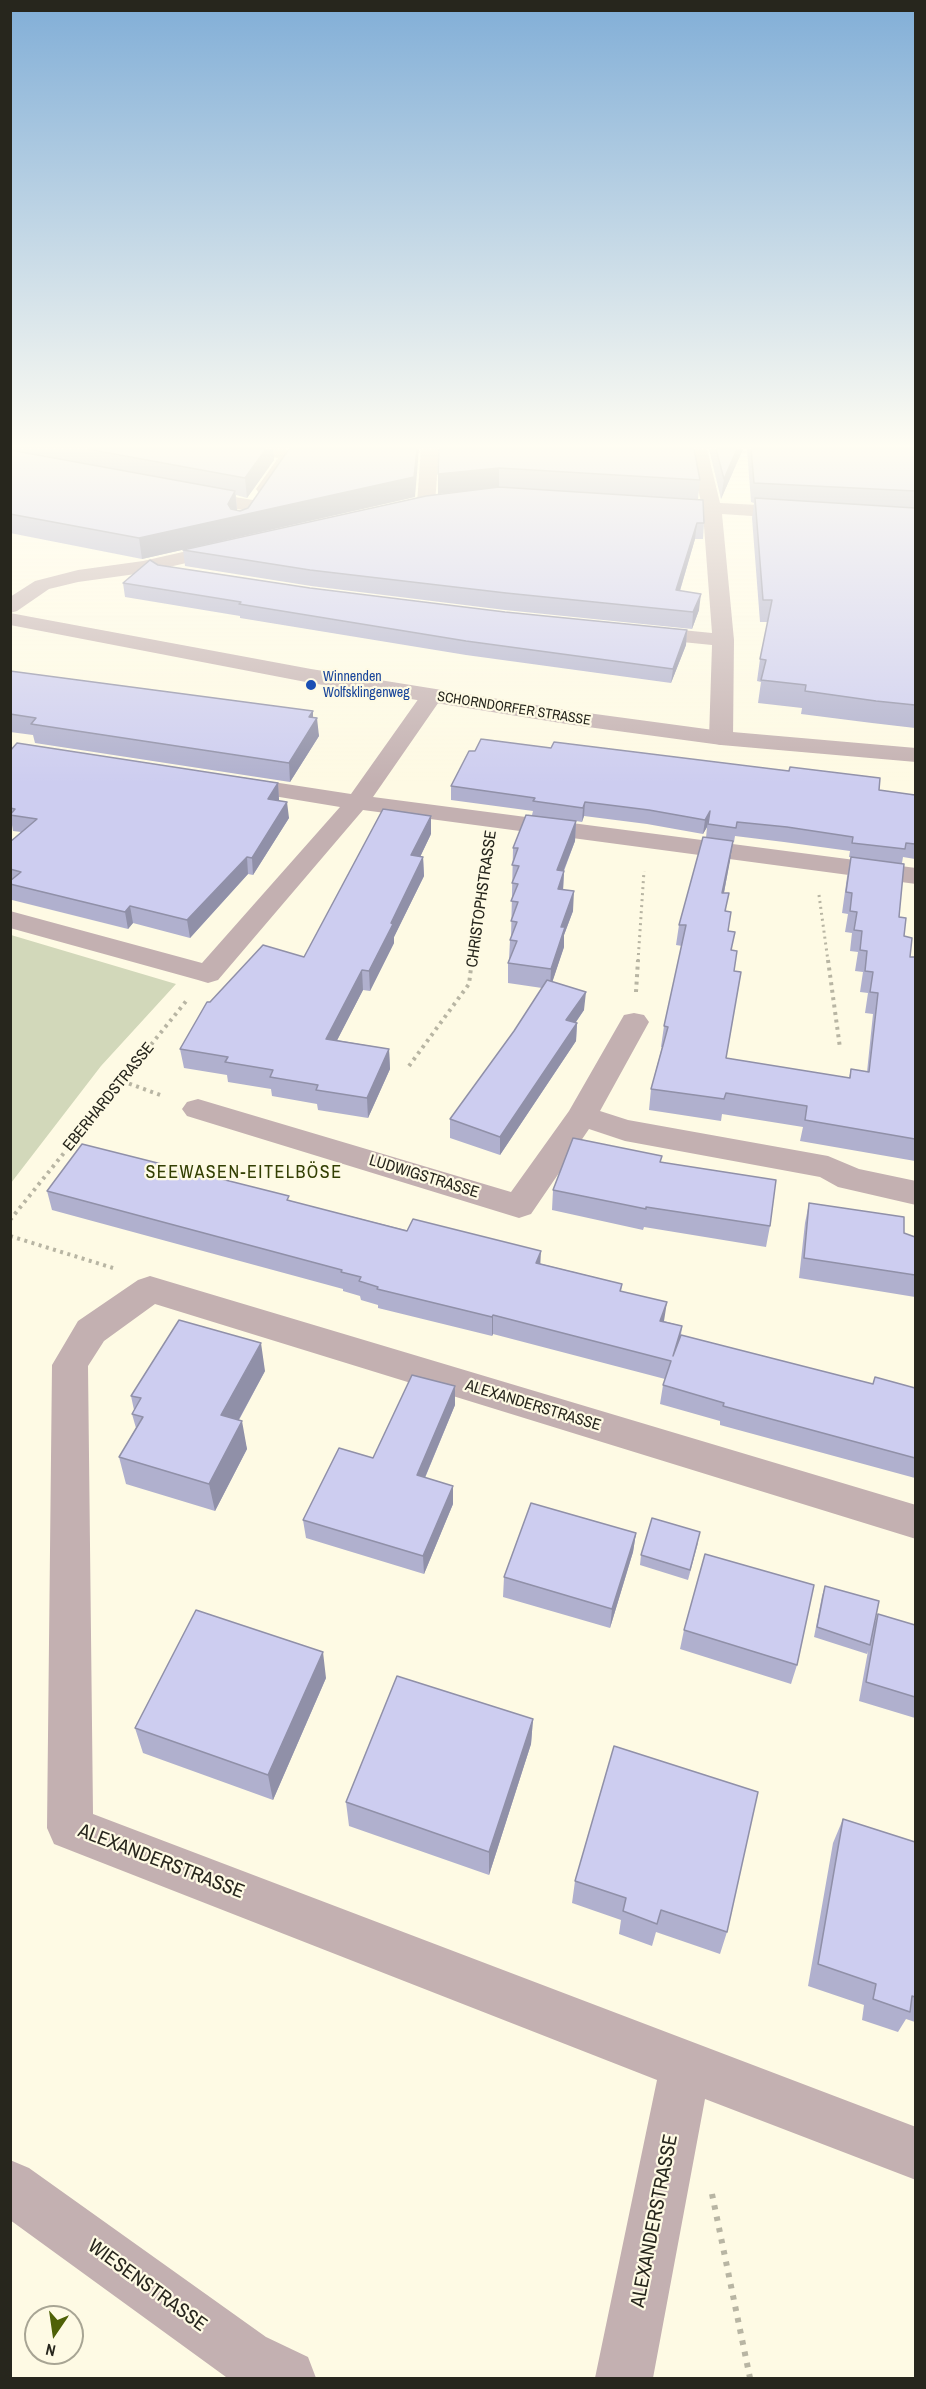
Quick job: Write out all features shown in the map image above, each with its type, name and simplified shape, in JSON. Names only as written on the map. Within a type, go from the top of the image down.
[{"type":"street","points":[[10,607],[42,585],[78,576],[172,560]]},
{"type":"street","points":[[716,560],[723,640],[721,738]]},
{"type":"street","points":[[143,567],[189,575]]},
{"type":"street","name":"SCHORNDORFER STRASSE","points":[[10,619],[432,696],[573,718],[721,738],[915,755]]},
{"type":"street","points":[[620,630],[723,640]]},
{"type":"street","points":[[10,919],[208,974],[357,802],[432,696]]},
{"type":"street","points":[[207,779],[357,802]]},
{"type":"street","name":"CHRISTOPHSTRASSE","points":[[357,802],[915,876]]},
{"type":"street","name":"LUDWIGSTRASSE","points":[[198,1109],[519,1206],[582,1116],[634,1023]]},
{"type":"street","points":[[582,1116],[625,1130],[828,1167],[850,1179],[915,1193]]},
{"type":"street","name":"ALEXANDERSTRASSE","points":[[915,1522],[150,1289],[91,1331],[70,1365],[70,1828],[915,2154]]},
{"type":"street","name":"ALEXANDERSTRASSE","points":[[624,2379],[686,2064]]},
{"type":"street","name":"WIESENSTRASSE","points":[[10,2187],[246,2357],[287,2379]]},
{"type":"path","name":"CHRISTOPHSTRASSE","points":[[409,1066],[470,984],[493,820]]},
{"type":"path","points":[[634,1023],[645,840]]},
{"type":"path","points":[[815,862],[840,1048]]},
{"type":"path","name":"EBERHARDSTRASSE","points":[[10,1220],[208,974]]},
{"type":"path","points":[[122,1081],[198,1109]]},
{"type":"path","points":[[10,1236],[120,1270],[150,1289]]},
{"type":"path","points":[[710,2180],[750,2379]]},
{"type":"green space","points":[[11,935],[176,984],[101,1066],[11,1183]]},
{"type":"building","points":[[151,560],[158,565],[310,588],[505,612],[687,630],[673,669],[466,641],[123,583]]},
{"type":"building","points":[[250,560],[685,560],[676,590],[701,594],[693,612],[310,570]]},
{"type":"building","points":[[760,560],[915,560],[915,705],[805,691],[806,685],[761,680],[766,660],[760,659],[772,600],[763,600]]},
{"type":"building","points":[[10,671],[313,711],[309,717],[317,718],[289,763],[31,724],[36,718],[10,714]]},
{"type":"building","points":[[481,739],[551,748],[554,742],[789,771],[790,767],[880,778],[879,790],[915,795],[915,844],[906,843],[905,849],[852,843],[853,837],[787,827],[737,822],[736,828],[708,824],[710,811],[705,820],[585,802],[583,808],[533,801],[535,798],[451,786],[469,751],[475,751]]},
{"type":"building","points":[[17,743],[278,783],[268,799],[287,802],[252,858],[247,857],[187,920],[130,906],[125,912],[10,884],[10,881],[21,872],[10,869],[10,842],[37,819],[10,815],[15,809],[10,808],[10,751]]},
{"type":"building","points":[[383,809],[431,816],[411,855],[423,857],[391,923],[393,924],[369,971],[362,970],[326,1039],[389,1049],[367,1098],[316,1090],[318,1085],[270,1077],[273,1070],[225,1062],[228,1057],[180,1049],[207,1002],[210,1002],[263,945],[304,957]]},
{"type":"building","points":[[526,815],[576,821],[557,870],[564,871],[558,889],[574,891],[561,927],[565,927],[551,969],[508,963],[517,941],[510,940],[517,922],[511,921],[518,902],[511,901],[518,884],[512,883],[519,866],[512,865],[518,848],[513,848]]},
{"type":"building","points":[[703,837],[733,841],[722,893],[729,893],[725,911],[731,912],[728,931],[735,932],[731,950],[737,951],[734,971],[741,972],[726,1058],[850,1078],[851,1069],[869,1072],[878,993],[870,992],[873,972],[865,971],[867,951],[860,950],[862,931],[854,930],[857,912],[850,911],[852,893],[846,892],[851,857],[904,864],[899,917],[906,918],[904,936],[912,938],[910,957],[915,957],[915,1139],[805,1120],[807,1106],[726,1093],[724,1099],[651,1089],[668,1027],[664,1026],[686,925],[679,925]]},
{"type":"building","points":[[547,980],[586,992],[566,1020],[577,1023],[500,1137],[450,1119],[514,1031]]},
{"type":"building","points":[[573,1138],[662,1156],[660,1162],[776,1180],[770,1226],[646,1207],[646,1209],[553,1190]]},
{"type":"building","points":[[82,1144],[289,1196],[287,1200],[407,1231],[413,1219],[541,1251],[536,1263],[622,1284],[620,1291],[667,1302],[660,1321],[682,1326],[673,1356],[681,1335],[873,1384],[875,1377],[915,1388],[915,1458],[723,1406],[724,1403],[663,1385],[671,1361],[493,1315],[492,1317],[377,1289],[378,1287],[359,1281],[361,1277],[341,1272],[342,1270],[47,1191]]},
{"type":"building","points":[[809,1203],[904,1217],[904,1233],[915,1237],[915,1275],[804,1258]]},
{"type":"building","points":[[179,1320],[261,1343],[221,1415],[242,1421],[209,1484],[119,1457],[143,1417],[132,1414],[141,1398],[131,1396]]},
{"type":"building","points":[[412,1375],[455,1386],[417,1475],[453,1486],[423,1556],[303,1520],[339,1448],[373,1458]]},
{"type":"building","points":[[531,1503],[636,1533],[612,1609],[504,1577]]},
{"type":"building","points":[[652,1518],[700,1532],[690,1570],[641,1555]]},
{"type":"building","points":[[705,1554],[814,1585],[797,1665],[684,1630]]},
{"type":"building","points":[[825,1586],[879,1601],[870,1645],[817,1627]]},
{"type":"building","points":[[196,1610],[323,1652],[268,1775],[135,1728]]},
{"type":"building","points":[[878,1614],[915,1625],[915,1697],[866,1682]]},
{"type":"building","points":[[397,1676],[533,1719],[489,1852],[346,1802]]},
{"type":"building","points":[[614,1746],[758,1792],[727,1932],[661,1910],[657,1924],[623,1911],[626,1898],[575,1881]]},
{"type":"building","points":[[843,1819],[915,1842],[915,1997],[912,1996],[910,2012],[873,1999],[876,1984],[818,1964]]},
{"type":"place","name":"Winnenden Wolfsklingenweg","points":[[311,685]]},
{"type":"district","name":"SEEWASEN-EITELBÖSE","points":[[244,1173]]}]
